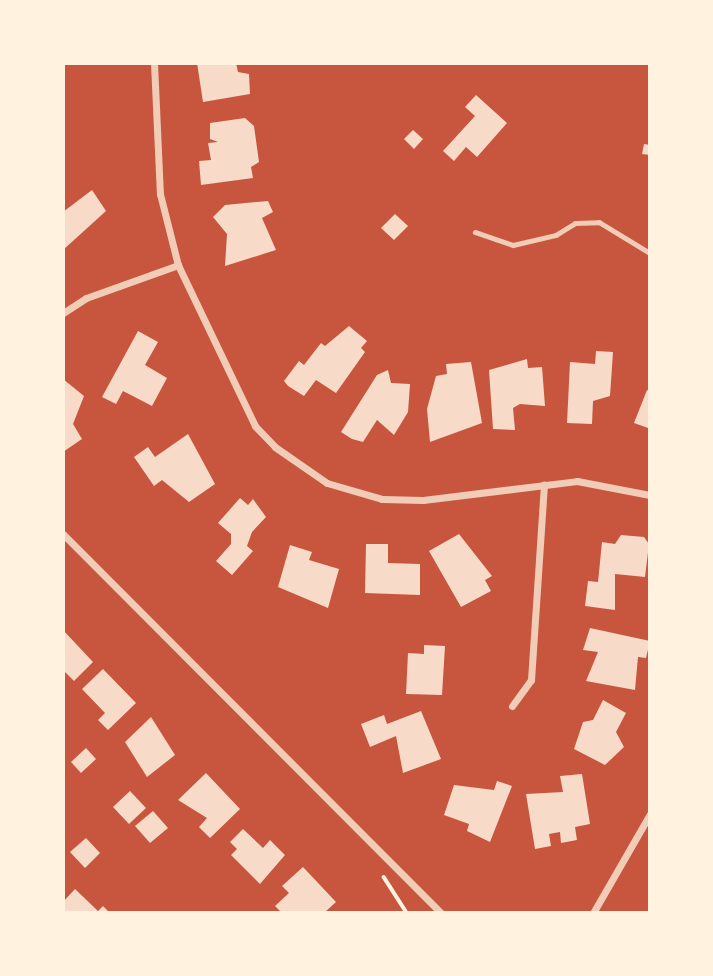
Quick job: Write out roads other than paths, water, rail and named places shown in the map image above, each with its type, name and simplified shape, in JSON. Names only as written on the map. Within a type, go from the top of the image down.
[{"type":"street","points":[[154,63],[160,194],[178,265],[255,426],[297,466],[327,483],[382,499],[422,500],[544,484],[606,482],[650,495]]},
{"type":"street","points":[[63,313],[86,298],[178,265]]},
{"type":"street","points":[[512,706],[531,680],[544,484]]},
{"type":"street","points":[[63,534],[441,913]]},
{"type":"street","points":[[593,913],[650,814]]},
{"type":"lane","points":[[475,232],[513,244],[556,234],[575,223],[599,222],[650,253]]}]
